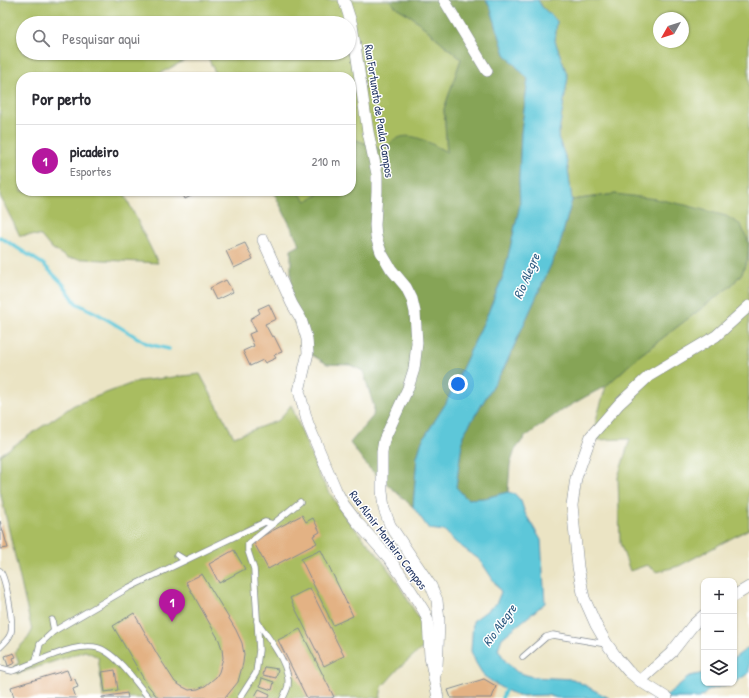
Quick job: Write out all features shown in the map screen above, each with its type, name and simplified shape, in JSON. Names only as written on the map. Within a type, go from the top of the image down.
[{"type":"street","name":"Rua Fortunato de Paula Campos","points":[[344,0],[349,16]]},
{"type":"street","points":[[444,0],[487,71]]},
{"type":"street","name":"Rua Fortunato de Paula Campos","points":[[356,52],[368,132],[377,174],[376,237],[381,252],[391,269],[406,287],[412,299],[415,312],[417,343],[414,368],[408,388],[384,440],[382,452],[382,491],[384,509],[390,526],[431,586],[438,600],[438,648],[437,666],[434,679],[438,698]]},
{"type":"street","name":"Rua Almir Monteiro Campos","points":[[263,240],[292,304],[301,319],[307,339],[308,353],[299,391],[308,424],[336,490],[344,505],[388,557],[424,611],[428,622],[430,657],[434,679]]},
{"type":"street","points":[[663,695],[640,681],[628,671],[606,644],[584,598],[578,567],[572,506],[576,478],[591,436],[619,404],[649,376],[716,336],[749,306]]},
{"type":"street","points":[[737,594],[749,587]]},
{"type":"street","points":[[640,681],[671,653],[693,625],[701,618]]},
{"type":"lane","points":[[240,698],[256,673],[259,650],[254,569],[248,551],[248,544],[300,502]]},
{"type":"lane","points":[[36,661],[40,644],[54,631],[128,588],[264,522],[273,524]]},
{"type":"lane","points":[[177,555],[185,560]]},
{"type":"lane","points":[[0,571],[5,581],[12,627],[11,635],[0,647]]},
{"type":"lane","points":[[52,620],[54,631]]},
{"type":"lane","points":[[257,621],[278,652],[286,669],[288,685],[283,698]]},
{"type":"lane","points":[[523,657],[546,637],[553,635],[606,644]]},
{"type":"lane","points":[[0,668],[12,672],[36,661],[83,646],[94,646],[105,650],[117,661],[149,698]]},
{"type":"green space","points":[[0,0],[389,0],[396,7],[411,16],[461,59],[444,109],[447,153],[426,141],[394,140],[385,151],[356,140],[356,72],[215,72],[209,60],[356,60],[356,16],[16,16],[16,60],[186,60],[163,72],[16,72],[16,196],[125,196],[158,263],[67,258],[50,247],[41,236],[20,236],[0,196]]},
{"type":"green space","points":[[389,0],[486,0],[490,6],[505,54],[528,79],[521,133],[519,180],[520,205],[504,274],[488,313],[446,403],[422,441],[417,457],[413,507],[369,468],[350,443],[373,416],[374,407],[363,371],[350,365],[327,364],[312,355],[291,305],[291,250],[300,245],[276,196],[302,196],[306,201],[316,196],[356,196],[356,140],[385,151],[393,141],[400,137],[414,137],[428,142],[447,152],[444,109],[461,59],[411,16],[396,7]]},
{"type":"green space","points":[[538,0],[749,0],[749,529],[679,566],[657,572],[647,565],[630,571],[620,543],[618,477],[630,439],[595,440],[596,420],[606,386],[639,356],[732,285],[742,273],[748,258],[615,194],[572,200],[567,162],[558,137],[568,77],[555,41],[557,21],[542,7]]},
{"type":"green space","points":[[615,194],[656,199],[685,205],[726,216],[741,225],[749,243],[748,258],[742,273],[732,285],[639,356],[606,386],[559,412],[525,437],[515,450],[510,465],[508,492],[485,498],[467,499],[456,487],[463,435],[504,368],[559,247],[572,200]]},
{"type":"green space","points":[[302,196],[316,196],[306,201]]},
{"type":"green space","points":[[200,374],[234,437],[279,420],[291,405],[320,477],[345,517],[378,555],[396,580],[421,622],[425,646],[400,667],[382,687],[380,698],[103,698],[98,657],[85,651],[17,674],[14,666],[19,663],[15,652],[28,638],[32,631],[0,491],[0,455],[74,405],[138,381]]},
{"type":"water","name":"Rio Alegre","points":[[486,0],[538,0],[542,7],[557,21],[555,41],[568,77],[558,137],[567,162],[572,200],[559,247],[504,368],[463,435],[456,487],[467,499],[485,498],[508,492],[515,494],[521,501],[525,513],[541,540],[545,603],[502,638],[498,649],[506,662],[517,672],[533,677],[573,679],[609,698],[557,698],[547,695],[518,696],[500,687],[484,676],[471,651],[473,621],[496,604],[501,592],[480,560],[455,542],[445,531],[429,529],[413,507],[417,457],[422,441],[446,403],[488,313],[504,274],[520,205],[519,180],[521,133],[528,79],[505,54],[490,6]]},
{"type":"water","points":[[749,647],[749,673],[737,681],[737,656]]},
{"type":"water","points":[[701,674],[701,686],[722,686],[709,690],[700,698],[663,698],[690,676]]},
{"type":"building","points":[[184,196],[191,196],[185,199]]},
{"type":"building","points":[[245,243],[253,259],[234,268],[226,251]]},
{"type":"building","points":[[226,280],[233,292],[216,300],[210,288]]},
{"type":"building","points":[[269,304],[276,319],[265,324],[272,337],[274,336],[282,352],[274,355],[276,358],[265,363],[263,360],[250,366],[243,351],[254,346],[249,334],[256,331],[250,319],[260,313],[258,309]]},
{"type":"building","points":[[302,515],[306,522],[313,518],[320,532],[313,536],[317,543],[268,569],[253,541]]},
{"type":"building","points":[[0,521],[8,548],[0,549]]},
{"type":"building","points":[[234,550],[245,569],[219,583],[209,564]]},
{"type":"building","points":[[321,550],[353,616],[333,625],[301,559]]},
{"type":"building","points":[[202,574],[236,630],[242,643],[244,654],[238,682],[225,698],[158,698],[146,683],[113,626],[134,613],[175,682],[189,690],[198,689],[205,686],[216,677],[223,658],[219,640],[186,582]]},
{"type":"building","points":[[310,588],[344,656],[324,666],[290,598]]},
{"type":"building","points":[[300,629],[334,697],[307,698],[278,640]]},
{"type":"building","points":[[14,653],[16,657],[13,658],[15,663],[8,666],[5,656]]},
{"type":"building","points":[[265,667],[278,669],[276,678],[263,675]]},
{"type":"building","points":[[67,670],[71,680],[75,679],[78,687],[73,689],[76,698],[14,698],[11,687]]},
{"type":"building","points":[[115,670],[118,690],[105,692],[102,672]]},
{"type":"building","points":[[262,678],[274,682],[272,690],[260,686]]},
{"type":"building","points":[[484,679],[496,686],[492,698],[451,698],[448,690]]},
{"type":"building","points":[[259,689],[270,694],[269,698],[259,698],[255,696]]},
{"type":"building","points":[[127,693],[128,698],[102,698],[102,697]]},
{"type":"waterway","points":[[0,237],[43,264],[63,284],[76,303],[98,314],[148,344],[169,349]]},
{"type":"waterway","points":[[502,698],[507,686]]},
{"type":"place","name":"picadeiro","points":[[172,622]]}]
